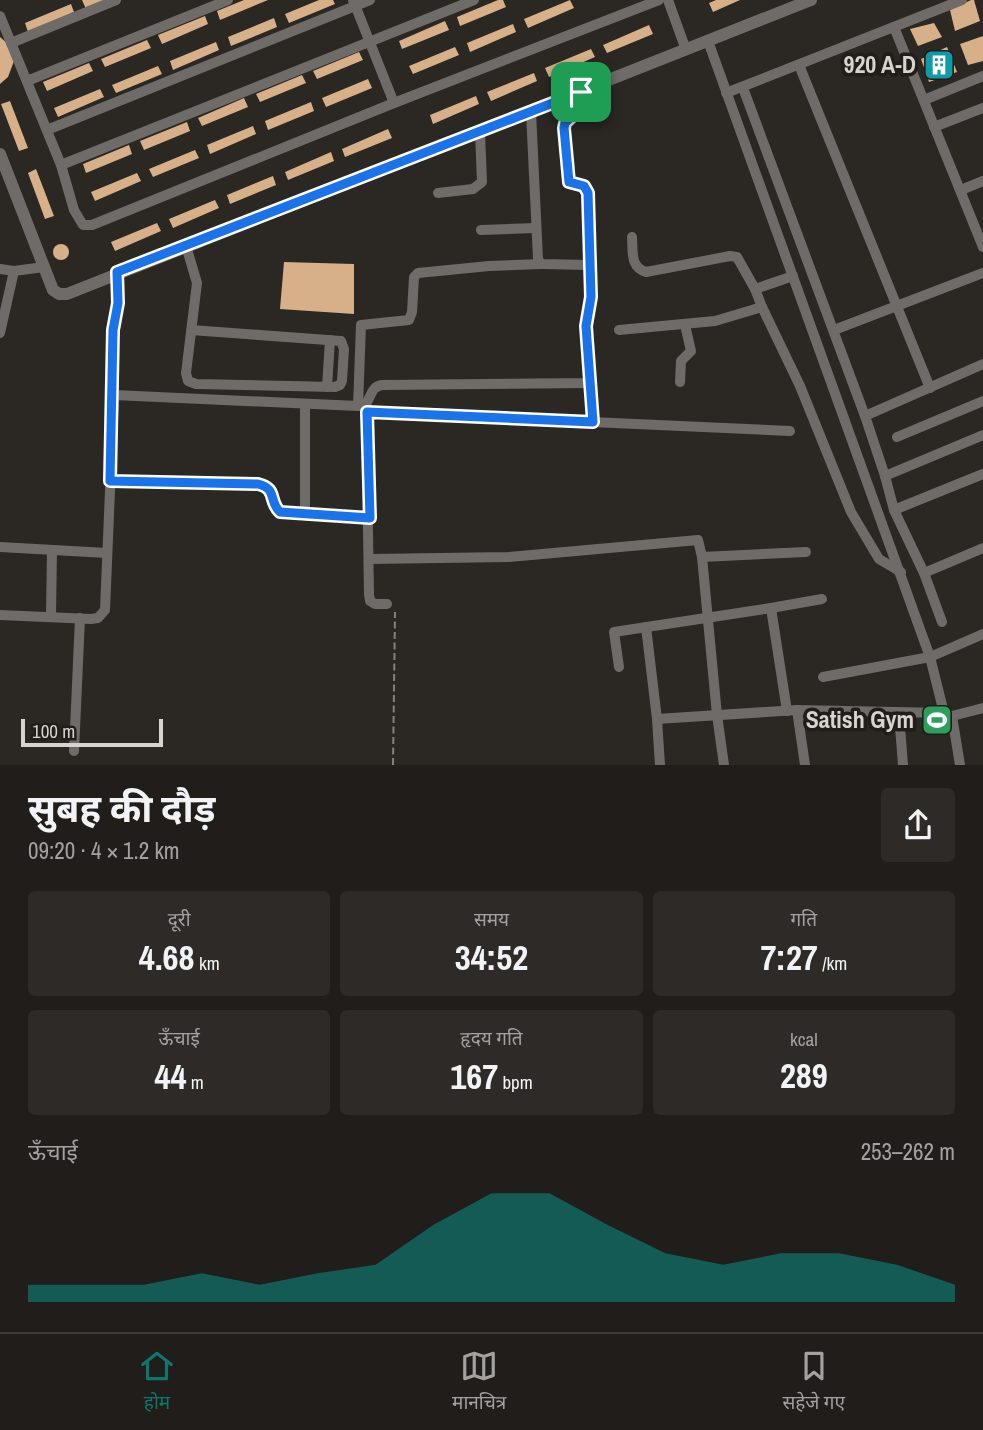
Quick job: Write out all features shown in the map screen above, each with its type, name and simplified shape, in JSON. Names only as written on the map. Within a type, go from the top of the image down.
[{"type":"street","points":[[11,43],[116,0]]},
{"type":"street","points":[[27,81],[228,0]]},
{"type":"street","points":[[47,130],[354,3],[370,0]]},
{"type":"street","points":[[61,165],[474,0]]},
{"type":"street","points":[[0,16],[61,165],[78,219],[83,225],[92,225],[659,0]]},
{"type":"street","points":[[668,0],[686,50]]},
{"type":"street","points":[[0,154],[53,290],[59,294],[67,294],[811,0]]},
{"type":"street","points":[[726,93],[962,0]]},
{"type":"street","points":[[354,3],[394,103]]},
{"type":"street","points":[[894,27],[983,247]]},
{"type":"street","points":[[708,41],[901,572],[948,714],[960,765]]},
{"type":"street","points":[[799,65],[930,388]]},
{"type":"street","points":[[924,100],[983,76]]},
{"type":"street","points":[[743,88],[865,416],[894,510],[924,573],[942,622]]},
{"type":"street","points":[[581,92],[584,105],[565,123],[564,128],[569,182],[584,186],[588,193],[591,297],[586,326],[593,422]]},
{"type":"street","points":[[934,127],[983,108]]},
{"type":"street","points":[[531,112],[536,253],[541,264]]},
{"type":"street","points":[[438,193],[473,189],[482,182],[480,132]]},
{"type":"street","points":[[961,190],[983,181]]},
{"type":"street","points":[[971,219],[983,214]]},
{"type":"street","points":[[481,230],[536,228]]},
{"type":"street","points":[[632,237],[635,267],[646,272],[730,256],[737,257],[755,289],[800,386],[851,512],[879,559],[901,572]]},
{"type":"street","points":[[186,246],[197,283],[191,330],[186,373],[188,381],[196,384],[327,387],[340,385],[342,382],[344,349],[341,341],[191,330]]},
{"type":"street","points":[[387,604],[370,601],[370,518],[361,325],[409,320],[414,277],[418,273],[489,266],[589,265]]},
{"type":"street","points":[[0,270],[44,267]]},
{"type":"street","points":[[0,332],[14,271]]},
{"type":"street","points":[[0,615],[98,618],[105,610],[117,272]]},
{"type":"street","points":[[834,330],[983,273]]},
{"type":"street","points":[[755,289],[793,276]]},
{"type":"street","points":[[618,330],[725,319],[762,307]]},
{"type":"street","points":[[680,382],[681,361],[691,351],[685,325]]},
{"type":"street","points":[[865,416],[983,364]]},
{"type":"street","points":[[364,407],[376,386],[382,385],[590,383]]},
{"type":"street","points":[[114,395],[790,431]]},
{"type":"street","points":[[897,437],[983,401]]},
{"type":"street","points":[[304,515],[305,404]]},
{"type":"street","points":[[885,476],[983,435]]},
{"type":"street","points":[[894,510],[983,474]]},
{"type":"street","points":[[110,481],[258,484],[267,486],[275,508],[280,512],[370,518]]},
{"type":"street","points":[[370,559],[509,558],[694,539],[700,544],[702,557],[724,765]]},
{"type":"street","points":[[0,547],[107,553]]},
{"type":"street","points":[[924,573],[983,548]]},
{"type":"street","points":[[51,616],[52,550]]},
{"type":"street","points":[[702,557],[806,552]]},
{"type":"street","points":[[619,667],[614,632],[822,598]]},
{"type":"street","points":[[771,608],[805,765]]},
{"type":"street","points":[[74,751],[80,618]]},
{"type":"street","points":[[646,627],[660,765]]},
{"type":"street","points":[[823,677],[930,657],[983,634]]},
{"type":"street","points":[[657,719],[792,711],[948,714],[983,708]]},
{"type":"street","points":[[899,714],[903,765]]},
{"type":"path","points":[[387,604],[393,606],[395,611],[393,765]]},
{"type":"building","points":[[82,0],[107,0],[86,9]]},
{"type":"building","points":[[244,0],[268,0],[220,20],[217,11]]},
{"type":"building","points":[[319,0],[333,0],[335,4],[289,23],[285,14]]},
{"type":"building","points":[[503,0],[506,7],[460,26],[457,17]]},
{"type":"building","points":[[570,0],[574,8],[528,28],[524,19]]},
{"type":"building","points":[[716,0],[740,0],[713,12],[709,3]]},
{"type":"building","points":[[974,0],[980,21],[955,31],[950,10]]},
{"type":"building","points":[[71,4],[74,12],[28,32],[25,23]]},
{"type":"building","points":[[205,16],[208,24],[162,44],[158,35]]},
{"type":"building","points":[[274,18],[277,27],[231,46],[228,37]]},
{"type":"building","points":[[445,21],[449,30],[402,49],[399,41]]},
{"type":"building","points":[[934,23],[942,37],[918,46],[910,29]]},
{"type":"building","points":[[513,24],[516,32],[470,52],[467,43]]},
{"type":"building","points":[[649,25],[653,34],[607,53],[603,45]]},
{"type":"building","points":[[983,36],[983,61],[968,65],[960,44]]},
{"type":"building","points":[[0,37],[8,44],[14,61],[8,77],[0,84]]},
{"type":"building","points":[[147,40],[151,48],[105,67],[101,59]]},
{"type":"building","points":[[216,42],[219,50],[173,70],[170,61]]},
{"type":"building","points":[[455,47],[459,55],[413,74],[409,66]]},
{"type":"building","name":"920 A-D","points":[[947,47],[957,72],[929,82],[921,59]]},
{"type":"building","points":[[591,49],[595,57],[549,77],[545,68]]},
{"type":"building","points":[[359,52],[363,60],[317,79],[313,71]]},
{"type":"building","points":[[89,63],[93,71],[47,91],[43,82]]},
{"type":"building","points":[[158,66],[162,74],[116,93],[112,85]]},
{"type":"building","points":[[534,73],[537,81],[491,101],[487,92]]},
{"type":"building","points":[[302,75],[306,83],[260,102],[256,94]]},
{"type":"building","points":[[368,79],[372,88],[326,107],[322,98]]},
{"type":"building","points":[[100,89],[104,97],[58,117],[54,108]]},
{"type":"building","points":[[476,96],[479,104],[433,124],[430,115]]},
{"type":"building","points":[[244,98],[248,107],[202,126],[198,118]]},
{"type":"building","points":[[10,101],[28,148],[19,151],[1,104]]},
{"type":"building","points":[[311,102],[314,111],[268,130],[265,121]]},
{"type":"building","points":[[187,122],[190,131],[144,150],[140,141]]},
{"type":"building","points":[[253,126],[256,134],[210,154],[207,145]]},
{"type":"building","points":[[388,129],[392,138],[345,157],[342,149]]},
{"type":"building","points":[[129,145],[132,154],[86,173],[83,164]]},
{"type":"building","points":[[195,150],[199,158],[153,177],[149,169]]},
{"type":"building","points":[[331,152],[334,161],[288,180],[285,172]]},
{"type":"building","points":[[36,169],[54,216],[45,219],[28,173]]},
{"type":"building","points":[[137,173],[141,181],[95,201],[91,192]]},
{"type":"building","points":[[273,176],[276,185],[230,204],[227,195]]},
{"type":"building","points":[[215,200],[219,208],[173,228],[169,219]]},
{"type":"building","points":[[157,223],[161,231],[115,251],[111,242]]},
{"type":"building","points":[[58,244],[64,244],[69,252],[67,258],[58,260],[53,255],[53,249]]},
{"type":"building","points":[[284,262],[354,264],[354,314],[280,309]]},
{"type":"place","name":"920 A-D","points":[[939,65]]},
{"type":"place","name":"Satish Gym","points":[[937,720]]},
{"type":"route","points":[[581,92],[585,101],[583,108],[565,123],[564,128],[569,182],[584,186],[588,193],[591,304],[586,326],[593,422],[367,412],[370,518],[280,512],[275,508],[267,486],[258,484],[110,481],[117,272],[581,92]]}]
